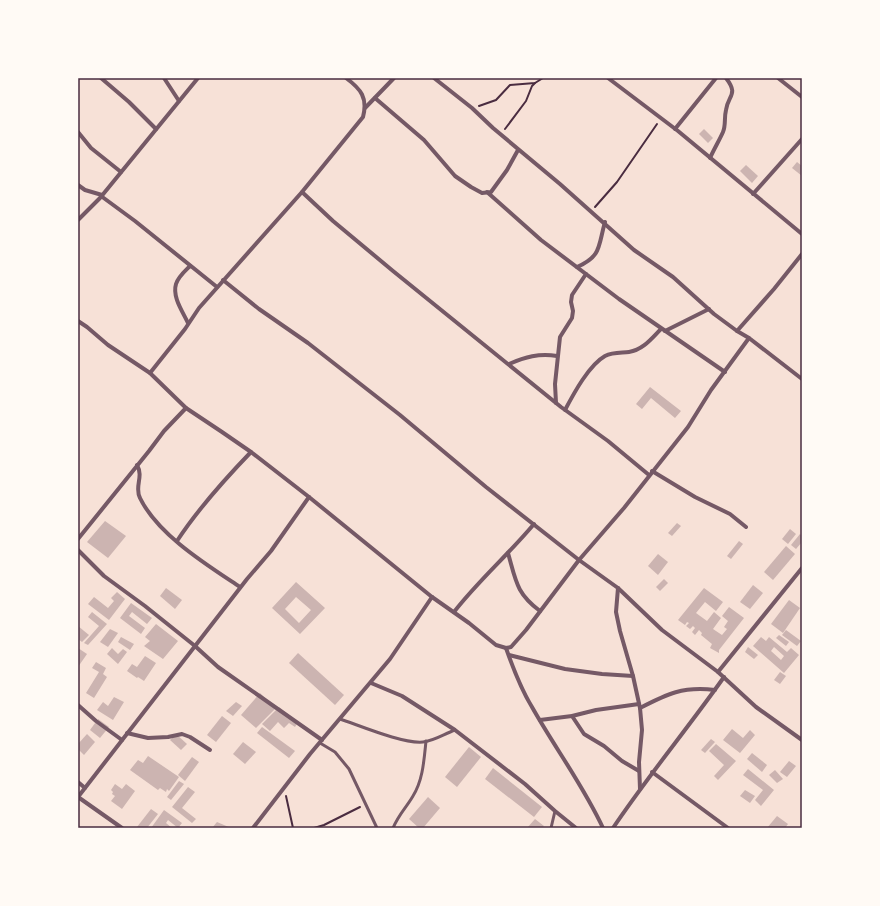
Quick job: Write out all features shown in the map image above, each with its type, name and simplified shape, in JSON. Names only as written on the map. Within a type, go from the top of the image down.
[{"type":"street","points":[[101,78],[129,102],[156,129]]},
{"type":"street","points":[[164,78],[179,101]]},
{"type":"street","points":[[78,220],[102,196],[198,78]]},
{"type":"street","points":[[150,373],[199,308],[302,192],[363,117],[365,108],[364,100],[359,90],[346,78]]},
{"type":"street","points":[[365,108],[394,78]]},
{"type":"street","points":[[434,78],[472,108],[500,135],[605,222],[634,250],[673,277],[709,309],[737,331],[750,338],[802,379]]},
{"type":"street","points":[[608,78],[675,129],[802,234]]},
{"type":"street","points":[[675,129],[716,78]]},
{"type":"street","points":[[710,158],[723,132],[726,110],[733,93],[726,78]]},
{"type":"street","points":[[778,78],[802,97]]},
{"type":"street","points":[[375,98],[424,140],[455,176],[482,193],[491,192],[500,181],[518,150]]},
{"type":"street","points":[[78,132],[91,148],[120,172]]},
{"type":"street","points":[[753,194],[802,140]]},
{"type":"street","points":[[78,185],[85,190],[102,196],[217,287]]},
{"type":"street","points":[[302,192],[333,221],[387,266],[556,403],[608,441],[649,475]]},
{"type":"street","points":[[487,192],[542,240],[586,274],[663,330],[725,372]]},
{"type":"street","points":[[577,267],[588,262],[596,254],[605,222]]},
{"type":"street","points":[[737,331],[802,254]]},
{"type":"street","points":[[188,323],[177,298],[176,283],[190,266]]},
{"type":"street","points":[[556,403],[555,384],[560,337],[572,318],[572,295],[586,274]]},
{"type":"street","points":[[223,280],[259,309],[308,343],[579,560],[618,588],[662,630],[718,672],[756,707],[802,740]]},
{"type":"street","points":[[565,410],[578,387],[593,367],[606,356],[616,353],[631,352],[640,348],[663,330],[709,309]]},
{"type":"street","points":[[78,321],[108,345],[150,373],[186,408],[251,452],[432,597],[496,645],[506,648],[511,647],[579,560],[624,508],[688,427],[750,338]]},
{"type":"street","points":[[509,364],[538,355],[557,356]]},
{"type":"street","points":[[78,539],[164,431],[186,408]]},
{"type":"street","points":[[177,541],[216,490],[251,452]]},
{"type":"street","points":[[137,465],[140,474],[138,492],[143,504],[152,518],[166,533],[240,588]]},
{"type":"street","points":[[652,471],[695,497],[730,514],[746,527]]},
{"type":"street","points":[[122,828],[78,797],[240,588],[271,551],[309,497]]},
{"type":"street","points":[[454,612],[466,596],[534,524]]},
{"type":"street","points":[[78,550],[104,576],[145,606],[224,671],[321,742]]},
{"type":"street","points":[[508,553],[521,593],[540,611]]},
{"type":"street","points":[[718,672],[802,568]]},
{"type":"street","points":[[618,588],[616,612],[633,676],[642,730],[639,771],[640,789]]},
{"type":"street","points":[[253,828],[321,742],[390,659],[432,597]]},
{"type":"street","points":[[506,648],[514,671],[532,706],[590,801],[603,828]]},
{"type":"street","points":[[509,655],[565,669],[633,676]]},
{"type":"street","points":[[613,828],[652,772],[724,677]]},
{"type":"street","points":[[371,683],[402,696],[455,730],[525,784],[576,828]]},
{"type":"street","points":[[540,720],[572,716],[596,710],[639,706],[668,694],[691,688],[715,690]]},
{"type":"street","points":[[78,705],[96,721],[122,740]]},
{"type":"street","points":[[572,716],[584,734],[604,746],[622,761],[639,771]]},
{"type":"street","points":[[128,733],[148,738],[163,738],[182,734],[190,737],[210,750]]},
{"type":"street","points":[[652,772],[728,828]]},
{"type":"street","points":[[78,782],[85,788]]},
{"type":"lane","points":[[340,719],[383,734],[405,740],[422,742],[433,740],[455,730]]},
{"type":"lane","points":[[393,828],[403,809],[413,796],[420,781],[424,764],[426,741]]},
{"type":"lane","points":[[321,742],[335,752],[349,769],[377,828]]},
{"type":"lane","points":[[551,828],[555,811]]},
{"type":"path","points":[[500,135],[526,101],[532,86],[543,78]]},
{"type":"path","points":[[472,108],[496,100],[510,85],[535,83]]},
{"type":"path","points":[[591,211],[618,182],[662,119]]},
{"type":"path","points":[[284,788],[293,828]]},
{"type":"path","points":[[314,828],[324,825],[366,804]]},
{"type":"building","points":[[704,129],[713,138],[708,143],[699,134]]},
{"type":"building","points":[[797,162],[802,166],[802,176],[792,168]]},
{"type":"building","points":[[746,165],[758,176],[752,183],[740,171]]},
{"type":"building","points":[[650,387],[681,411],[675,418],[651,398],[642,409],[636,404]]},
{"type":"building","points":[[105,521],[126,536],[108,558],[87,542]]},
{"type":"building","points":[[677,523],[681,526],[672,536],[668,533]]},
{"type":"building","points":[[790,529],[796,534],[788,544],[782,539]]},
{"type":"building","points":[[800,534],[802,536],[802,542],[796,549],[791,545]]},
{"type":"building","points":[[739,541],[743,544],[731,559],[727,556]]},
{"type":"building","points":[[786,546],[795,554],[773,580],[764,572]]},
{"type":"building","points":[[658,554],[668,562],[658,575],[648,566]]},
{"type":"building","points":[[664,579],[668,583],[660,591],[656,587]]},
{"type":"building","points":[[296,582],[325,608],[300,634],[272,608]],"holes":[[[296,597],[311,610],[299,623],[285,609]]]},
{"type":"building","points":[[753,585],[763,593],[750,609],[740,602]]},
{"type":"building","points":[[166,588],[182,600],[175,609],[160,596]]},
{"type":"building","points":[[704,588],[723,602],[716,611],[705,602],[696,613],[707,621],[714,612],[721,618],[713,629],[722,635],[727,629],[724,627],[728,621],[722,616],[729,607],[744,618],[719,650],[719,653],[710,648],[712,644],[701,635],[702,633],[699,630],[695,635],[692,632],[695,628],[693,626],[690,629],[686,626],[689,623],[687,622],[685,625],[678,620]]},
{"type":"building","points":[[117,592],[125,599],[109,620],[88,604],[94,597],[108,608],[114,601],[111,598]]},
{"type":"building","points":[[789,600],[800,608],[783,633],[771,624]]},
{"type":"building","points":[[131,603],[152,618],[147,624],[132,612],[129,616],[145,628],[141,634],[120,618]]},
{"type":"building","points":[[92,612],[107,624],[88,645],[84,643],[99,626],[88,617]]},
{"type":"building","points":[[156,624],[178,641],[163,659],[144,646],[150,641],[145,637]]},
{"type":"building","points":[[78,626],[89,635],[82,642],[78,639]]},
{"type":"building","points":[[110,629],[118,633],[108,647],[100,642]]},
{"type":"building","points":[[786,630],[801,641],[797,646],[782,635]]},
{"type":"building","points":[[779,635],[789,642],[786,646],[776,638]]},
{"type":"building","points":[[121,637],[134,644],[130,650],[118,642]]},
{"type":"building","points":[[761,637],[766,641],[769,637],[787,652],[791,648],[799,655],[784,673],[753,646]],"holes":[[[774,647],[784,656],[781,660],[771,651]]]},
{"type":"building","points":[[748,647],[758,655],[754,659],[745,652]]},
{"type":"building","points":[[78,648],[87,654],[78,667]]},
{"type":"building","points":[[112,648],[118,654],[123,649],[127,652],[118,664],[107,654]]},
{"type":"building","points":[[298,653],[344,695],[335,705],[289,663]]},
{"type":"building","points":[[145,656],[156,663],[144,681],[127,671],[132,664],[137,667]]},
{"type":"building","points":[[96,662],[106,668],[103,674],[107,677],[94,698],[86,693],[99,672],[92,668]]},
{"type":"building","points":[[780,672],[786,676],[780,684],[774,680]]},
{"type":"building","points":[[260,693],[276,708],[256,728],[241,715]]},
{"type":"building","points":[[114,697],[124,702],[113,720],[97,710],[103,702],[108,706]]},
{"type":"building","points":[[236,702],[242,706],[233,716],[226,711]]},
{"type":"building","points":[[279,707],[298,722],[295,727],[289,723],[284,728],[278,722],[270,731],[262,724]]},
{"type":"building","points":[[222,716],[231,723],[216,742],[207,735]]},
{"type":"building","points":[[98,719],[109,727],[100,738],[90,730]]},
{"type":"building","points":[[262,727],[295,751],[289,758],[257,733]]},
{"type":"building","points":[[732,729],[743,738],[750,730],[755,735],[740,753],[723,740]]},
{"type":"building","points":[[87,734],[95,742],[84,755],[78,749],[78,744]]},
{"type":"building","points":[[176,734],[187,744],[181,750],[170,740]]},
{"type":"building","points":[[711,739],[715,742],[705,753],[701,750]]},
{"type":"building","points":[[243,742],[256,752],[245,764],[233,754]]},
{"type":"building","points":[[716,744],[736,761],[718,780],[714,776],[724,765],[709,751]]},
{"type":"building","points":[[469,747],[481,757],[457,787],[445,777]]},
{"type":"building","points":[[752,753],[767,765],[762,772],[747,759]]},
{"type":"building","points":[[148,756],[179,777],[169,791],[167,789],[166,792],[160,788],[158,790],[130,770],[138,760],[143,763]]},
{"type":"building","points":[[192,757],[199,762],[185,781],[178,775]]},
{"type":"building","points":[[789,761],[796,766],[787,777],[780,772]]},
{"type":"building","points":[[493,768],[542,807],[534,817],[485,779]]},
{"type":"building","points":[[748,769],[774,790],[761,806],[755,800],[763,790],[743,775]]},
{"type":"building","points":[[775,770],[783,779],[777,783],[769,775]]},
{"type":"building","points":[[179,781],[184,784],[171,800],[167,797]]},
{"type":"building","points":[[115,784],[122,789],[126,784],[135,791],[122,809],[111,801],[115,796],[112,794],[113,792],[111,790]]},
{"type":"building","points":[[188,787],[195,792],[182,808],[196,819],[192,823],[172,807]]},
{"type":"building","points":[[745,790],[755,796],[750,803],[740,796]]},
{"type":"building","points":[[428,797],[440,808],[423,828],[419,828],[409,819]]},
{"type":"building","points":[[151,809],[158,814],[147,828],[137,827]]},
{"type":"building","points":[[164,810],[182,823],[178,828],[168,820],[166,823],[172,828],[151,828]]},
{"type":"building","points":[[777,816],[788,824],[785,828],[767,828]]},
{"type":"building","points":[[535,819],[544,826],[542,828],[527,828]]},
{"type":"building","points":[[217,822],[231,828],[212,828]]}]
